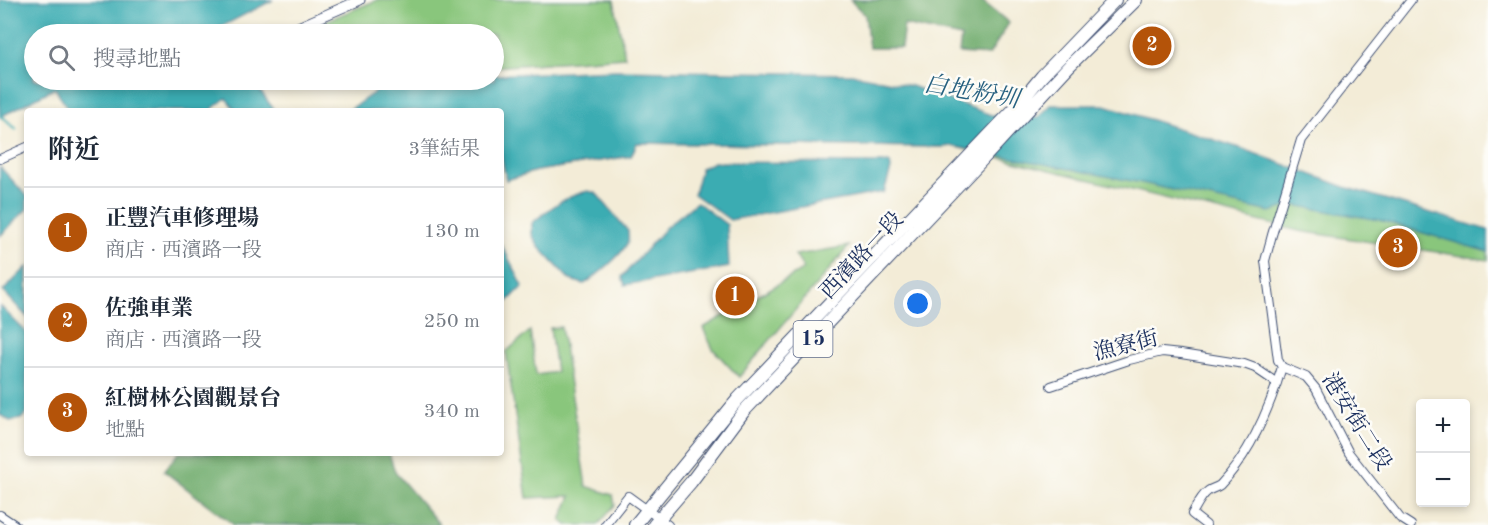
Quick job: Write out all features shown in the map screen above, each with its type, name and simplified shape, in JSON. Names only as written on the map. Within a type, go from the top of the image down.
[{"type":"main road","name":"15","points":[[1022,110],[1042,76],[1114,0]]},
{"type":"main road","name":"15","points":[[1022,110],[1136,0]]},
{"type":"main road","name":"西濱路一段","points":[[661,523],[744,411],[981,162],[1022,110]]},
{"type":"main road","name":"西濱路一段","points":[[635,525],[738,399],[957,169],[1022,110]]},
{"type":"street","points":[[305,24],[360,0]]},
{"type":"street","points":[[1206,525],[1192,514],[1207,491],[1218,487],[1243,456],[1254,436],[1282,367],[1278,360],[1265,261],[1301,141],[1411,0]]},
{"type":"street","points":[[0,159],[24,148]]},
{"type":"street","name":"漁寮街","points":[[1051,386],[1162,352],[1244,364],[1255,368],[1277,383]]},
{"type":"street","name":"港安街二段","points":[[1282,367],[1306,377],[1316,389],[1349,453],[1400,518],[1411,525]]},
{"type":"street","name":"西濱路一段","points":[[605,525],[628,496],[661,523]]},
{"type":"street","points":[[0,515],[15,525]]},
{"type":"green space","points":[[377,0],[614,0],[625,57],[504,66],[504,24],[318,24]]},
{"type":"green space","points":[[850,0],[981,0],[1009,23],[989,55],[959,53],[961,37],[904,25],[901,48],[869,48],[865,15]]},
{"type":"green space","points":[[1084,129],[1488,248],[1488,260],[1299,231],[952,146],[637,143],[631,156],[536,171],[506,180],[504,145]]},
{"type":"green space","points":[[849,246],[739,377],[713,349],[703,328],[804,269],[795,255]]},
{"type":"green space","points":[[561,327],[586,486],[613,495],[615,505],[598,525],[567,525],[561,520],[571,496],[527,498],[506,352],[530,331],[536,375],[556,372],[550,328]]},
{"type":"green space","points":[[176,456],[390,456],[395,472],[440,525],[234,525],[164,471]]},
{"type":"water","points":[[0,0],[273,0],[226,24],[24,24],[24,90],[51,90],[0,117]]},
{"type":"water","points":[[615,70],[852,74],[911,86],[994,116],[1006,112],[1037,118],[1051,105],[1105,105],[1243,149],[1345,187],[1488,230],[1488,252],[1379,220],[1293,205],[1270,212],[1142,183],[952,146],[637,143],[631,156],[536,171],[506,180],[504,108],[352,108],[377,90],[504,90],[504,75]]},
{"type":"water","points":[[56,90],[259,90],[273,108],[234,108],[226,98],[213,108],[67,108]]},
{"type":"water","points":[[714,162],[890,163],[891,169],[884,192],[730,220],[694,194],[701,168]]},
{"type":"water","points":[[0,167],[24,193],[24,212],[0,236]]},
{"type":"water","points":[[588,191],[596,193],[628,231],[628,239],[626,246],[616,258],[584,284],[570,280],[538,246],[532,234],[532,223],[564,200]]},
{"type":"water","points":[[697,202],[727,225],[729,267],[625,285],[622,277],[666,227]]},
{"type":"water","points":[[504,250],[523,286],[504,305]]},
{"type":"water","points":[[24,270],[24,314],[3,291]]},
{"type":"water","points":[[0,306],[24,330],[24,416],[21,419],[10,421],[0,415]]},
{"type":"waterway","points":[[1,116],[16,129]]},
{"type":"place","name":"佐強車業","points":[[1152,46]]},
{"type":"place","name":"紅樹林公園觀景台","points":[[1398,248]]},
{"type":"place","name":"正豐汽車修理場","points":[[735,296]]},
{"type":"water label","name":"白地粉圳","points":[[971,93]]}]
